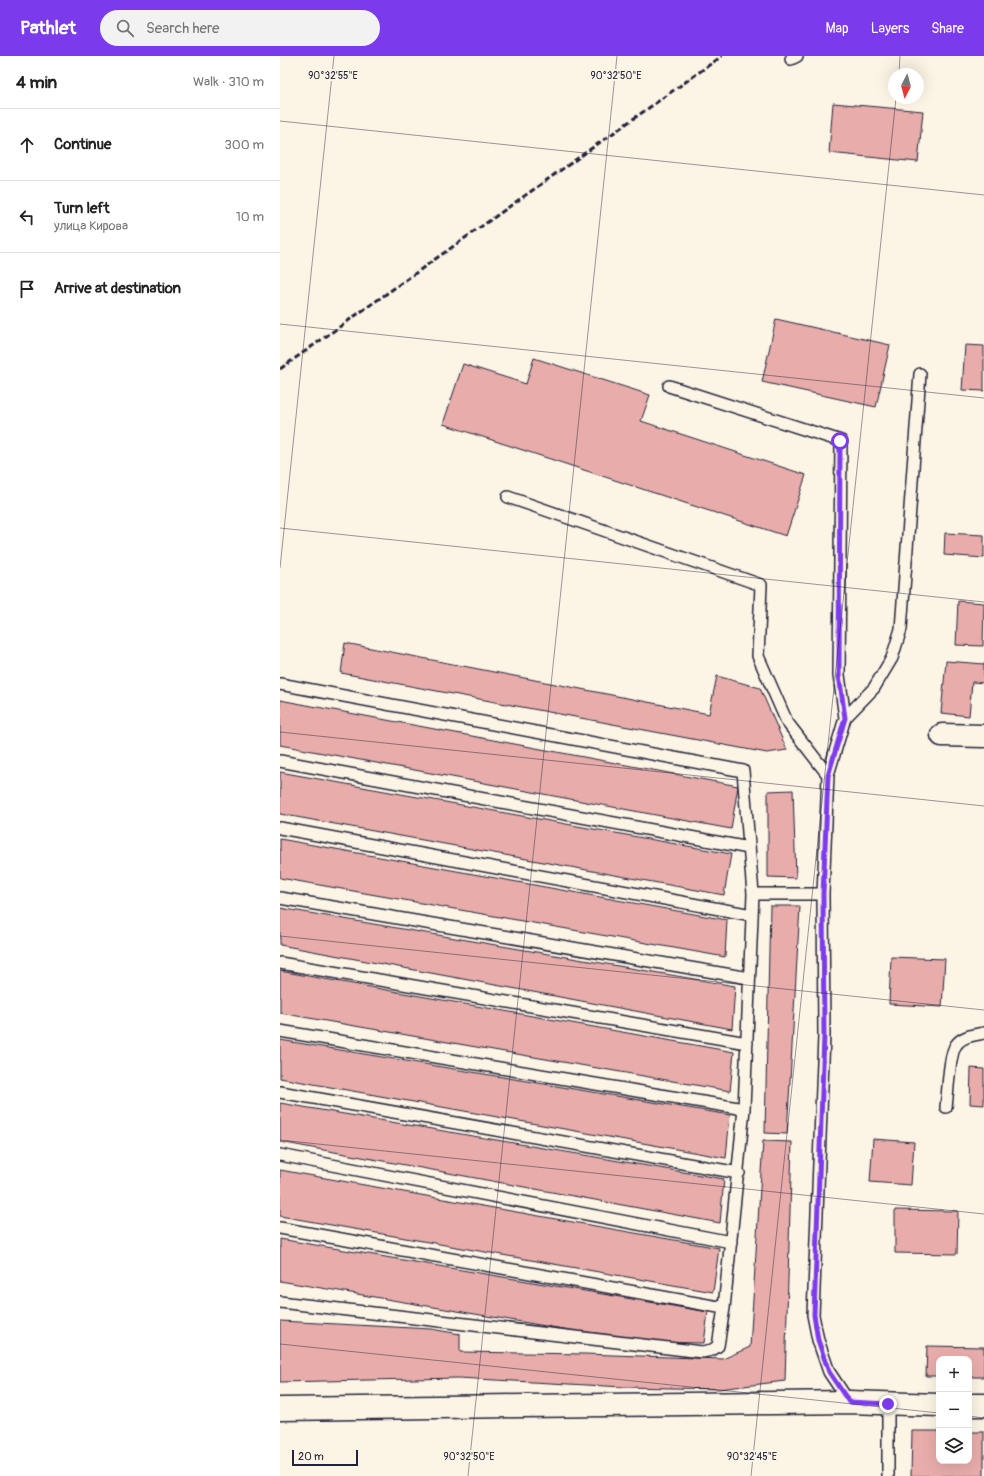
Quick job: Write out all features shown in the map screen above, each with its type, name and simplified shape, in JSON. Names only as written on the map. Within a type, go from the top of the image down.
[{"type":"street","points":[[942,735],[984,736]]},
{"type":"street","points":[[280,1409],[849,1402],[936,1404]]},
{"type":"street","points":[[972,1405],[984,1405]]},
{"type":"lane","points":[[845,718],[874,688],[892,658],[901,629],[920,374]]},
{"type":"lane","points":[[669,386],[840,441],[839,675],[845,718],[828,776],[823,894],[824,1036],[814,1315],[818,1340],[829,1372],[849,1402]]},
{"type":"lane","points":[[508,497],[761,585],[758,656],[788,722],[828,776]]},
{"type":"lane","points":[[280,684],[743,771],[753,894],[744,1109],[739,1173],[724,1308],[718,1346],[712,1350],[702,1352],[280,1302]]},
{"type":"lane","points":[[280,762],[749,848]]},
{"type":"lane","points":[[280,828],[752,915]]},
{"type":"lane","points":[[753,894],[823,894]]},
{"type":"lane","points":[[280,898],[749,978]]},
{"type":"lane","points":[[280,963],[747,1043]]},
{"type":"lane","points":[[280,1031],[744,1109]]},
{"type":"lane","points":[[946,1107],[951,1059],[956,1045],[967,1036],[984,1033]]},
{"type":"lane","points":[[280,1092],[739,1173]]},
{"type":"lane","points":[[280,1155],[731,1242]]},
{"type":"lane","points":[[280,1228],[724,1308]]},
{"type":"lane","points":[[888,1404],[888,1476]]},
{"type":"building","points":[[833,103],[923,111],[918,162],[829,153]]},
{"type":"building","points":[[776,319],[890,345],[876,407],[762,382]]},
{"type":"building","points":[[965,345],[984,346],[984,391],[962,390]]},
{"type":"building","points":[[534,358],[650,395],[641,421],[806,475],[786,536],[443,424],[463,364],[526,384]]},
{"type":"building","points":[[945,533],[984,535],[984,558],[944,555]]},
{"type":"building","points":[[958,601],[984,603],[983,646],[956,645]]},
{"type":"building","points":[[345,643],[709,714],[717,676],[760,688],[787,750],[767,753],[341,673]]},
{"type":"building","points":[[946,661],[984,664],[984,683],[972,682],[969,716],[941,713]]},
{"type":"building","points":[[280,700],[738,786],[731,829],[280,745]]},
{"type":"building","points":[[280,772],[731,854],[724,895],[280,814]]},
{"type":"building","points":[[793,790],[796,878],[768,877],[768,791]]},
{"type":"building","points":[[280,839],[727,920],[725,957],[280,878]]},
{"type":"building","points":[[770,906],[800,906],[787,1134],[765,1133]]},
{"type":"building","points":[[280,908],[735,986],[732,1029],[280,945]]},
{"type":"building","points":[[891,957],[945,959],[942,1007],[889,1004]]},
{"type":"building","points":[[280,971],[734,1052],[730,1091],[280,1013]]},
{"type":"building","points":[[280,1040],[730,1115],[726,1158],[280,1078]]},
{"type":"building","points":[[971,1068],[984,1069],[984,1105],[970,1104]]},
{"type":"building","points":[[280,1103],[724,1179],[720,1223],[280,1142]]},
{"type":"building","points":[[873,1139],[914,1142],[911,1185],[870,1182]]},
{"type":"building","points":[[763,1141],[792,1142],[785,1381],[719,1389],[624,1387],[458,1378],[280,1382],[280,1321],[431,1329],[460,1334],[460,1352],[585,1354],[723,1359],[750,1347]]},
{"type":"building","points":[[280,1170],[719,1248],[713,1292],[280,1216]]},
{"type":"building","points":[[895,1210],[958,1211],[957,1254],[895,1253]]},
{"type":"building","points":[[280,1239],[708,1312],[704,1343],[640,1342],[280,1281]]},
{"type":"building","points":[[927,1346],[984,1347],[984,1377],[972,1377],[972,1356],[936,1356],[936,1376],[926,1376]]},
{"type":"building","points":[[912,1431],[936,1431],[936,1464],[972,1464],[972,1432],[984,1432],[984,1476],[911,1476]]},
{"type":"railway","points":[[280,369],[722,56]]},
{"type":"route","points":[[840,441],[839,675],[845,718],[828,776],[823,894],[824,1036],[814,1315],[818,1340],[829,1372],[849,1402],[888,1404]]}]
